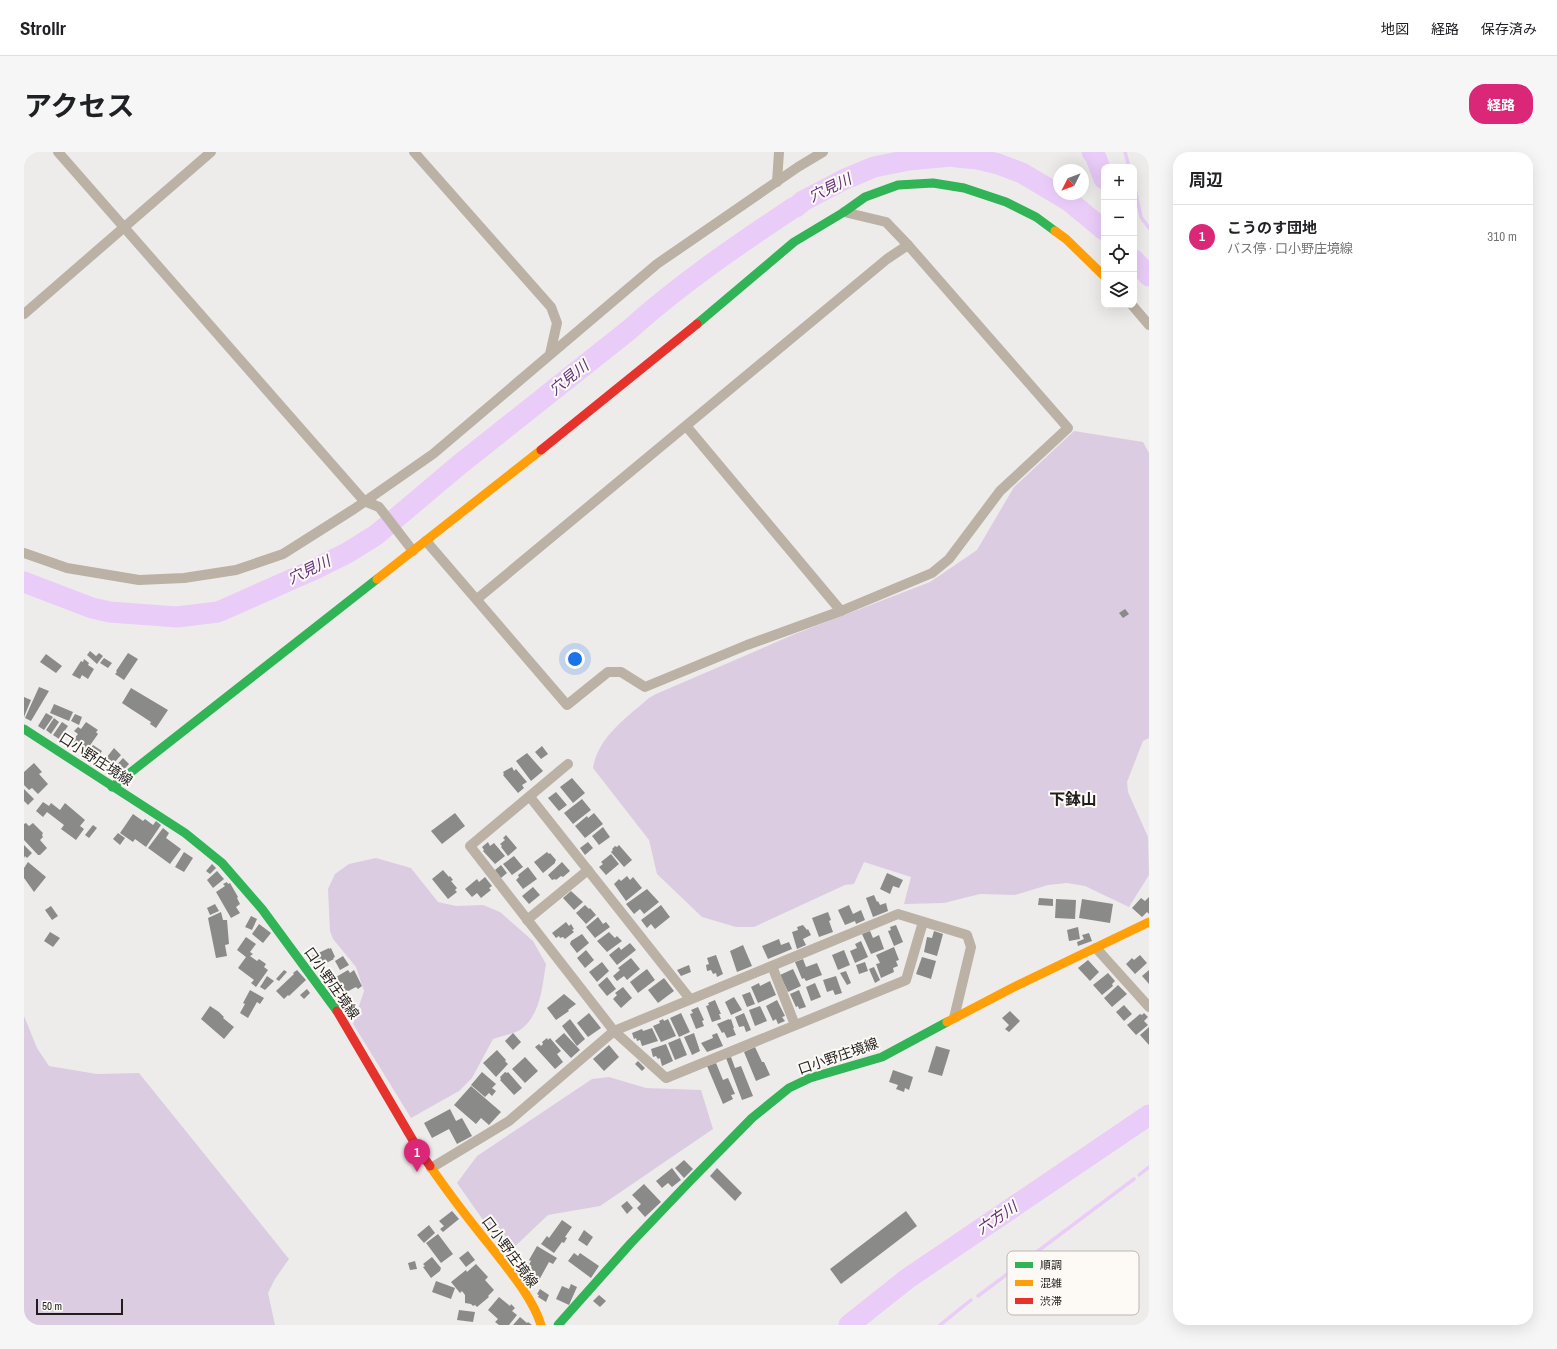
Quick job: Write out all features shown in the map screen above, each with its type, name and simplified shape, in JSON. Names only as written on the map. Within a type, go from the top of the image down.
[{"type":"main road","points":[[112,787],[426,541],[661,354],[794,242],[844,212],[865,197],[898,185],[933,182],[964,188],[1006,202],[1036,217],[1066,239],[1101,273]]},
{"type":"main road","name":"口小野庄境線","points":[[24,729],[185,833],[222,863],[262,909],[338,1013],[418,1149],[451,1196],[518,1282],[539,1318],[541,1325]]},
{"type":"main road","name":"口小野庄境線","points":[[558,1325],[631,1243],[692,1179],[752,1118],[789,1088],[810,1078],[882,1057],[1012,988],[1149,922]]},
{"type":"street","points":[[58,152],[364,501],[379,507],[413,551]]},
{"type":"street","points":[[24,314],[211,152]]},
{"type":"street","points":[[414,152],[551,307],[557,323],[550,354]]},
{"type":"street","points":[[777,182],[779,152]]},
{"type":"street","points":[[24,553],[67,568],[139,580],[184,578],[236,570],[283,554],[433,454],[657,264],[798,167],[823,152]]},
{"type":"street","points":[[426,541],[567,705],[608,672],[621,672],[645,687],[747,646],[841,611],[932,573],[950,559],[1000,491],[1068,428],[908,245],[886,222],[844,212]]},
{"type":"street","points":[[477,599],[687,427],[887,260],[908,245]]},
{"type":"street","points":[[1135,308],[1149,325]]},
{"type":"street","points":[[687,427],[841,611]]},
{"type":"street","points":[[568,764],[470,846],[614,1031],[666,1078],[906,980],[924,922]]},
{"type":"street","points":[[530,796],[690,999]]},
{"type":"street","points":[[527,920],[588,870]]},
{"type":"street","points":[[431,1168],[509,1121],[614,1031],[898,914],[968,935],[971,947],[954,1018]]},
{"type":"street","points":[[1096,948],[1149,1007]]},
{"type":"street","points":[[772,966],[796,1025]]},
{"type":"shaded area","points":[[1074,431],[1143,442],[1149,453],[1149,738],[1143,741],[1127,782],[1128,792],[1148,837],[1149,875],[1129,907],[1085,886],[1067,883],[1048,885],[1015,895],[980,894],[944,903],[904,904],[911,877],[864,862],[854,884],[845,885],[754,927],[736,927],[702,917],[657,874],[649,840],[593,768],[596,757],[607,738],[622,721],[649,698],[656,694],[795,634],[930,582],[977,550],[1014,487]]},
{"type":"shaded area","points":[[376,858],[411,868],[438,902],[456,906],[483,905],[500,912],[533,941],[546,964],[542,991],[536,1009],[527,1024],[520,1030],[493,1039],[472,1078],[459,1091],[411,1118],[353,1024],[364,991],[356,967],[333,939],[330,931],[328,889],[335,874],[349,864]]},
{"type":"shaded area","points":[[24,1016],[37,1048],[49,1066],[97,1074],[139,1073],[289,1259],[275,1279],[268,1293],[275,1325],[24,1325]]},
{"type":"shaded area","points":[[609,1077],[646,1088],[701,1090],[713,1129],[600,1206],[548,1215],[507,1254],[457,1183],[477,1156],[592,1079]]},
{"type":"building","points":[[1125,609],[1129,614],[1123,618],[1119,613]]},
{"type":"building","points":[[90,651],[96,656],[99,653],[103,656],[97,664],[87,655]]},
{"type":"building","points":[[128,653],[138,659],[124,680],[115,674]]},
{"type":"building","points":[[46,654],[62,666],[56,673],[40,662]]},
{"type":"building","points":[[104,658],[112,663],[108,668],[100,663]]},
{"type":"building","points":[[84,659],[89,663],[88,665],[94,669],[88,679],[82,675],[80,679],[72,675]]},
{"type":"building","points":[[39,687],[49,691],[31,721],[25,718]]},
{"type":"building","points":[[131,688],[168,710],[156,728],[150,724],[151,722],[122,703]]},
{"type":"building","points":[[24,697],[31,700],[24,717]]},
{"type":"building","points":[[54,704],[73,712],[69,721],[50,713]]},
{"type":"building","points":[[46,713],[53,717],[44,730],[38,726]]},
{"type":"building","points":[[75,714],[82,717],[79,725],[71,721]]},
{"type":"building","points":[[54,718],[59,722],[51,734],[46,730]]},
{"type":"building","points":[[62,722],[68,726],[59,739],[53,735]]},
{"type":"building","points":[[86,722],[98,730],[96,732],[98,734],[84,754],[70,744],[78,734],[74,731],[78,727],[81,729]]},
{"type":"building","points":[[93,745],[102,751],[96,760],[87,753]]},
{"type":"building","points":[[542,746],[548,754],[541,759],[535,752]]},
{"type":"building","points":[[114,748],[121,755],[108,770],[102,765]]},
{"type":"building","points":[[527,753],[543,771],[531,781],[516,761]]},
{"type":"building","points":[[123,758],[129,764],[117,777],[111,771]]},
{"type":"building","points":[[34,763],[42,772],[39,774],[48,784],[38,794],[32,788],[29,790],[24,785],[24,772]]},
{"type":"building","points":[[512,767],[514,771],[516,769],[527,782],[522,785],[524,788],[518,793],[503,775],[503,772]]},
{"type":"building","points":[[572,778],[585,793],[573,803],[560,787]]},
{"type":"building","points":[[24,789],[34,799],[28,805],[24,801]]},
{"type":"building","points":[[556,792],[567,805],[559,811],[548,798]]},
{"type":"building","points":[[582,799],[591,810],[573,824],[564,813]]},
{"type":"building","points":[[43,802],[49,806],[51,803],[60,810],[65,803],[85,820],[80,826],[84,829],[76,840],[61,829],[64,825],[47,812],[43,817],[36,811]]},
{"type":"building","points":[[455,813],[465,826],[442,844],[431,831]]},
{"type":"building","points":[[594,813],[603,824],[585,838],[575,826],[587,816],[588,818]]},
{"type":"building","points":[[133,814],[143,821],[145,819],[153,825],[156,821],[161,825],[146,847],[135,839],[133,842],[120,833]]},
{"type":"building","points":[[26,823],[29,826],[33,823],[43,833],[43,837],[40,840],[47,848],[40,855],[38,855],[24,840],[24,824]]},
{"type":"building","points":[[93,825],[97,828],[89,838],[85,835]]},
{"type":"building","points":[[603,827],[610,837],[599,845],[592,836]]},
{"type":"building","points":[[163,828],[169,833],[166,838],[181,849],[170,864],[148,848]]},
{"type":"building","points":[[118,833],[125,838],[120,845],[113,839]]},
{"type":"building","points":[[506,835],[517,848],[508,856],[500,844],[505,840],[503,838]]},
{"type":"building","points":[[488,842],[490,846],[494,843],[505,856],[495,864],[483,851],[484,850],[482,847]]},
{"type":"building","points":[[588,842],[593,848],[585,855],[580,848]]},
{"type":"building","points":[[24,845],[32,853],[27,858],[25,856],[24,858]]},
{"type":"building","points":[[619,845],[632,860],[624,867],[611,852],[615,846],[617,847]]},
{"type":"building","points":[[184,852],[193,858],[184,872],[175,867]]},
{"type":"building","points":[[547,852],[549,854],[550,853],[556,860],[555,863],[543,873],[534,862]]},
{"type":"building","points":[[611,854],[619,864],[606,875],[599,867],[603,864],[601,862]]},
{"type":"building","points":[[514,856],[523,867],[512,875],[503,864]]},
{"type":"building","points":[[28,862],[46,877],[34,892],[24,878],[24,868]]},
{"type":"building","points":[[562,862],[570,871],[563,877],[561,876],[556,880],[552,880],[548,875]]},
{"type":"building","points":[[212,864],[216,868],[210,874],[206,871]]},
{"type":"building","points":[[501,865],[507,873],[501,878],[495,870]]},
{"type":"building","points":[[528,867],[537,879],[523,889],[516,880],[519,877],[518,875]]},
{"type":"building","points":[[443,870],[449,877],[450,876],[453,880],[451,881],[457,888],[455,890],[457,892],[448,899],[432,879]]},
{"type":"building","points":[[217,871],[224,879],[213,888],[207,880]]},
{"type":"building","points":[[887,873],[903,880],[899,888],[893,886],[890,894],[880,889]]},
{"type":"building","points":[[627,876],[630,880],[633,877],[642,888],[626,901],[614,884],[619,879],[621,881]]},
{"type":"building","points":[[485,877],[492,886],[489,888],[491,890],[481,898],[477,893],[472,897],[465,889],[477,879],[479,882]]},
{"type":"building","points":[[227,882],[228,884],[230,883],[238,897],[237,898],[240,904],[236,907],[240,913],[231,918],[216,892],[225,886],[223,884]]},
{"type":"building","points":[[533,887],[540,895],[529,904],[522,896]]},
{"type":"building","points":[[647,889],[659,902],[644,914],[640,909],[634,914],[626,904]]},
{"type":"building","points":[[571,891],[583,902],[574,910],[563,898]]},
{"type":"building","points":[[874,895],[880,905],[886,903],[888,911],[873,917],[866,898]]},
{"type":"building","points":[[1149,897],[1149,914],[1147,912],[1142,917],[1132,908],[1141,898],[1145,901]]},
{"type":"building","points":[[1039,898],[1053,899],[1053,906],[1038,905]]},
{"type":"building","points":[[1056,899],[1076,900],[1075,919],[1055,918]]},
{"type":"building","points":[[1082,899],[1113,904],[1110,923],[1079,918]]},
{"type":"building","points":[[215,904],[219,911],[210,915],[207,908]]},
{"type":"building","points":[[585,905],[596,915],[586,924],[576,913]]},
{"type":"building","points":[[661,905],[670,917],[655,929],[651,924],[647,928],[641,920]]},
{"type":"building","points":[[849,905],[853,914],[861,910],[865,920],[856,924],[855,921],[845,925],[838,910]]},
{"type":"building","points":[[51,906],[58,916],[52,920],[45,910]]},
{"type":"building","points":[[221,912],[223,920],[227,920],[229,944],[225,945],[227,956],[216,958],[208,918]]},
{"type":"building","points":[[828,912],[831,920],[829,921],[833,932],[819,937],[812,918]]},
{"type":"building","points":[[251,916],[257,919],[252,930],[245,927]]},
{"type":"building","points":[[598,917],[603,924],[606,922],[610,927],[595,938],[586,927]]},
{"type":"building","points":[[566,922],[569,926],[571,924],[574,932],[565,939],[563,937],[560,938],[559,936],[556,938],[552,933]]},
{"type":"building","points":[[259,924],[271,933],[263,943],[252,934]]},
{"type":"building","points":[[803,925],[807,930],[808,929],[811,935],[803,939],[806,945],[797,949],[792,932],[798,930],[797,927]]},
{"type":"building","points":[[896,925],[903,942],[894,946],[888,931],[891,930],[890,927]]},
{"type":"building","points":[[1078,927],[1080,939],[1069,941],[1067,930]]},
{"type":"building","points":[[870,931],[873,938],[879,935],[884,949],[871,954],[862,934]]},
{"type":"building","points":[[934,931],[943,934],[937,956],[924,952],[927,937],[932,938]]},
{"type":"building","points":[[50,932],[60,938],[53,947],[44,941]]},
{"type":"building","points":[[609,932],[615,938],[617,936],[622,941],[607,952],[597,941]]},
{"type":"building","points":[[1089,933],[1092,941],[1078,946],[1077,942],[1084,939],[1082,935]]},
{"type":"building","points":[[582,934],[589,943],[577,953],[570,944],[571,941]]},
{"type":"building","points":[[246,937],[256,944],[250,952],[253,954],[250,956],[257,961],[259,959],[266,964],[264,967],[268,970],[256,987],[251,983],[254,980],[238,968],[246,957],[237,950]]},
{"type":"building","points":[[779,939],[781,945],[789,942],[792,949],[768,959],[762,946]]},
{"type":"building","points":[[861,941],[868,957],[855,963],[850,951],[857,948],[855,944]]},
{"type":"building","points":[[630,943],[636,950],[617,965],[609,955],[619,947],[621,950]]},
{"type":"building","points":[[743,945],[752,966],[737,972],[730,951]]},
{"type":"building","points":[[894,947],[899,960],[896,961],[898,966],[893,968],[894,972],[881,978],[876,964],[880,963],[876,955]]},
{"type":"building","points":[[331,948],[335,957],[333,958],[334,959],[317,968],[312,956]]},
{"type":"building","points":[[586,950],[594,960],[585,968],[577,958]]},
{"type":"building","points":[[844,950],[850,965],[838,970],[832,955]]},
{"type":"building","points":[[716,955],[723,974],[717,977],[716,973],[713,974],[711,970],[707,971],[706,965],[709,964],[707,958]]},
{"type":"building","points":[[1140,955],[1147,963],[1135,974],[1126,964],[1132,958],[1134,960]]},
{"type":"building","points":[[343,956],[349,965],[340,970],[335,961]]},
{"type":"building","points":[[922,957],[936,961],[931,979],[916,974]]},
{"type":"building","points":[[631,958],[640,969],[627,980],[624,976],[617,981],[613,976],[620,970],[618,968]]},
{"type":"building","points":[[803,959],[806,967],[817,963],[822,975],[806,981],[804,978],[802,979],[795,962]]},
{"type":"building","points":[[1088,960],[1099,972],[1090,981],[1078,968]]},
{"type":"building","points":[[602,962],[609,971],[597,982],[589,972]]},
{"type":"building","points":[[865,962],[868,971],[859,974],[856,965]]},
{"type":"building","points":[[689,965],[691,972],[681,976],[677,970]]},
{"type":"building","points":[[874,967],[880,980],[875,983],[869,969]]},
{"type":"building","points":[[647,969],[655,980],[638,993],[630,982]]},
{"type":"building","points":[[793,969],[801,986],[788,992],[780,975]]},
{"type":"building","points":[[284,970],[287,972],[279,981],[276,979]]},
{"type":"building","points":[[297,970],[306,980],[284,999],[276,991]]},
{"type":"building","points":[[348,970],[350,973],[354,970],[362,986],[358,989],[356,987],[337,997],[327,982],[335,976],[336,977]]},
{"type":"building","points":[[1149,970],[1149,984],[1142,976]]},
{"type":"building","points":[[846,971],[851,983],[847,985],[840,973]]},
{"type":"building","points":[[1108,973],[1115,981],[1112,984],[1113,986],[1102,995],[1093,985]]},
{"type":"building","points":[[267,976],[274,981],[265,990],[260,987]]},
{"type":"building","points":[[836,976],[842,993],[835,995],[833,990],[827,992],[823,980]]},
{"type":"building","points":[[607,977],[616,989],[607,996],[598,985]]},
{"type":"building","points":[[664,978],[674,991],[658,1003],[648,990]]},
{"type":"building","points":[[770,981],[776,995],[758,1003],[751,987],[759,983],[760,986]]},
{"type":"building","points":[[815,983],[821,997],[811,1001],[806,987]]},
{"type":"building","points":[[1118,985],[1127,994],[1112,1007],[1104,998]]},
{"type":"building","points":[[623,987],[632,998],[621,1008],[613,999],[617,995],[615,993]]},
{"type":"building","points":[[307,989],[310,993],[304,999],[300,995]]},
{"type":"building","points":[[250,990],[264,998],[260,1004],[257,1002],[248,1018],[240,1013],[245,1004],[243,1003]]},
{"type":"building","points":[[799,990],[806,1007],[799,1009],[798,1006],[796,1007],[790,994]]},
{"type":"building","points":[[750,992],[755,1004],[747,1007],[742,995]]},
{"type":"building","points":[[564,994],[576,1004],[556,1020],[547,1008]]},
{"type":"building","points":[[734,997],[742,1010],[731,1015],[725,1002]]},
{"type":"building","points":[[715,1000],[721,1014],[719,1014],[721,1019],[712,1022],[706,1006],[709,1005],[708,1003]]},
{"type":"building","points":[[777,1000],[785,1016],[782,1017],[785,1021],[778,1024],[776,1019],[773,1021],[766,1006]]},
{"type":"building","points":[[1124,1005],[1132,1014],[1124,1021],[1116,1012]]},
{"type":"building","points":[[210,1006],[219,1012],[224,1017],[223,1018],[234,1027],[224,1039],[201,1019]]},
{"type":"building","points":[[760,1006],[767,1021],[755,1026],[749,1010]]},
{"type":"building","points":[[698,1007],[704,1020],[702,1021],[704,1026],[696,1029],[690,1014],[693,1013],[691,1010]]},
{"type":"building","points":[[1010,1011],[1020,1021],[1009,1032],[1005,1029],[1009,1025],[1002,1018]]},
{"type":"building","points":[[589,1013],[601,1028],[588,1037],[577,1023]]},
{"type":"building","points":[[681,1013],[690,1032],[679,1037],[670,1018]]},
{"type":"building","points":[[744,1013],[751,1030],[746,1032],[744,1026],[739,1027],[735,1017]]},
{"type":"building","points":[[1144,1013],[1148,1017],[1144,1021],[1148,1025],[1136,1035],[1127,1025],[1140,1014],[1142,1015]]},
{"type":"building","points":[[570,1019],[585,1039],[577,1046],[562,1026]]},
{"type":"building","points":[[663,1019],[664,1021],[668,1019],[676,1036],[661,1042],[653,1026],[660,1023],[659,1021]]},
{"type":"building","points":[[731,1019],[736,1035],[727,1038],[717,1024]]},
{"type":"building","points":[[1149,1027],[1149,1045],[1140,1035]]},
{"type":"building","points":[[652,1028],[658,1041],[642,1046],[640,1040],[637,1041],[636,1038],[634,1039],[632,1033],[642,1029],[643,1031]]},
{"type":"building","points":[[513,1033],[521,1042],[513,1050],[505,1041]]},
{"type":"building","points":[[564,1033],[580,1050],[571,1058],[555,1041]]},
{"type":"building","points":[[694,1033],[700,1051],[692,1055],[684,1037]]},
{"type":"building","points":[[717,1033],[723,1046],[707,1052],[701,1043],[713,1038],[712,1035]]},
{"type":"building","points":[[547,1038],[548,1040],[550,1038],[561,1051],[557,1054],[563,1062],[555,1069],[535,1047],[539,1044],[541,1046],[543,1044],[542,1042]]},
{"type":"building","points":[[680,1038],[687,1055],[675,1060],[668,1043]]},
{"type":"building","points":[[666,1044],[673,1061],[662,1066],[660,1058],[658,1059],[656,1056],[653,1057],[651,1049]]},
{"type":"building","points":[[609,1045],[619,1057],[604,1071],[593,1059]]},
{"type":"building","points":[[936,1046],[950,1050],[942,1076],[928,1072]]},
{"type":"building","points":[[755,1047],[770,1075],[756,1081],[744,1052]]},
{"type":"building","points":[[497,1050],[508,1064],[496,1077],[483,1063]]},
{"type":"building","points":[[525,1057],[538,1071],[525,1083],[512,1069]]},
{"type":"building","points":[[731,1057],[735,1068],[741,1066],[753,1096],[742,1100],[726,1058]]},
{"type":"building","points":[[638,1061],[645,1068],[642,1071],[635,1064]]},
{"type":"building","points":[[716,1063],[723,1080],[728,1078],[735,1094],[731,1095],[733,1099],[723,1104],[707,1066]]},
{"type":"building","points":[[893,1070],[913,1077],[909,1090],[905,1088],[904,1092],[896,1089],[898,1085],[889,1082]]},
{"type":"building","points":[[482,1072],[496,1084],[492,1088],[496,1091],[492,1096],[489,1093],[485,1097],[471,1085]]},
{"type":"building","points":[[505,1072],[508,1072],[522,1088],[514,1095],[500,1080],[500,1077]]},
{"type":"building","points":[[471,1086],[501,1112],[489,1125],[481,1118],[476,1124],[454,1105]]},
{"type":"building","points":[[450,1109],[456,1121],[462,1118],[472,1136],[457,1144],[449,1129],[432,1138],[424,1123]]},
{"type":"building","points":[[684,1160],[693,1169],[684,1178],[675,1168]]},
{"type":"building","points":[[672,1168],[681,1180],[672,1187],[668,1183],[662,1188],[656,1181]]},
{"type":"building","points":[[717,1168],[742,1193],[735,1201],[710,1176]]},
{"type":"building","points":[[644,1184],[661,1202],[645,1217],[637,1208],[641,1204],[632,1195]]},
{"type":"building","points":[[627,1201],[633,1208],[627,1214],[621,1206]]},
{"type":"building","points":[[452,1211],[459,1219],[443,1232],[440,1229],[444,1226],[439,1221]]},
{"type":"building","points":[[906,1211],[917,1226],[841,1284],[830,1269]]},
{"type":"building","points":[[562,1220],[572,1227],[565,1237],[567,1238],[564,1243],[562,1242],[554,1253],[541,1244],[547,1236],[549,1238]]},
{"type":"building","points":[[429,1225],[435,1233],[424,1243],[417,1235]]},
{"type":"building","points":[[584,1230],[593,1237],[587,1246],[578,1240]]},
{"type":"building","points":[[438,1234],[453,1254],[441,1263],[426,1243]]},
{"type":"building","points":[[537,1246],[557,1258],[553,1264],[549,1262],[538,1282],[524,1273]]},
{"type":"building","points":[[468,1251],[475,1260],[466,1267],[459,1258]]},
{"type":"building","points":[[574,1253],[578,1256],[580,1253],[599,1266],[591,1278],[568,1261]]},
{"type":"building","points":[[432,1257],[441,1268],[440,1271],[431,1278],[423,1267],[425,1266],[423,1264]]},
{"type":"building","points":[[415,1261],[417,1269],[410,1270],[408,1263]]},
{"type":"building","points":[[476,1264],[488,1277],[485,1280],[494,1290],[488,1296],[489,1297],[477,1307],[475,1305],[473,1306],[465,1303],[465,1295],[462,1291],[460,1293],[451,1282],[466,1270],[467,1272]]},
{"type":"building","points":[[436,1281],[455,1288],[451,1299],[432,1292]]},
{"type":"building","points":[[571,1284],[577,1287],[569,1305],[556,1299],[562,1286],[569,1289]]},
{"type":"building","points":[[540,1289],[549,1295],[546,1302],[538,1297],[539,1295],[537,1294]]},
{"type":"building","points":[[599,1295],[606,1301],[600,1307],[593,1301]]},
{"type":"building","points":[[499,1297],[515,1308],[512,1311],[517,1315],[509,1325],[499,1325],[495,1322],[498,1319],[488,1310]]},
{"type":"building","points":[[459,1310],[475,1312],[473,1322],[457,1320]]},
{"type":"building","points":[[520,1317],[527,1323],[528,1322],[532,1325],[513,1325]]},
{"type":"waterway","points":[[1092,152],[1095,155],[1101,171]]},
{"type":"waterway","points":[[1125,152],[1128,164]]},
{"type":"waterway","name":"穴見川","points":[[24,582],[92,608],[110,612],[177,617],[218,612],[313,570],[347,553],[376,535],[459,465],[629,330],[668,297],[709,266],[803,201],[843,180],[874,167],[909,160],[951,156],[978,159],[998,164],[1022,173],[1069,201],[1101,228]]},
{"type":"waterway","points":[[1137,198],[1141,217],[1149,228]]},
{"type":"waterway","name":"穴見川","points":[[1137,263],[1149,276]]},
{"type":"waterway","name":"六方川","points":[[849,1325],[907,1279],[1149,1115]]},
{"type":"waterway","points":[[1139,1175],[1149,1167]]},
{"type":"waterway","points":[[1038,1251],[1134,1179]]},
{"type":"waterway","points":[[978,1296],[1007,1274]]},
{"type":"waterway","points":[[940,1325],[971,1300]]},
{"type":"traffic: fast","points":[[697,324],[794,242],[844,212],[865,197],[898,185],[933,183],[964,188],[1006,202],[1036,217],[1055,231]]},
{"type":"traffic: fast","points":[[112,787],[377,579]]},
{"type":"traffic: fast","points":[[24,729],[185,833],[222,863],[262,909],[337,1011]]},
{"type":"traffic: fast","points":[[558,1325],[631,1243],[692,1179],[752,1118],[789,1088],[810,1078],[882,1057],[947,1022]]},
{"type":"traffic: slow","points":[[1055,231],[1066,239],[1101,273]]},
{"type":"traffic: slow","points":[[377,579],[541,450]]},
{"type":"traffic: slow","points":[[947,1022],[1012,988],[1149,922]]},
{"type":"traffic: slow","points":[[430,1166],[526,1294],[541,1325]]},
{"type":"traffic: jam","points":[[541,450],[697,324]]},
{"type":"traffic: jam","points":[[337,1011],[418,1149],[430,1166]]},
{"type":"place","name":"こうのす団地","points":[[417,1172]]},
{"type":"district","name":"下鉢山","points":[[1073,799]]}]
